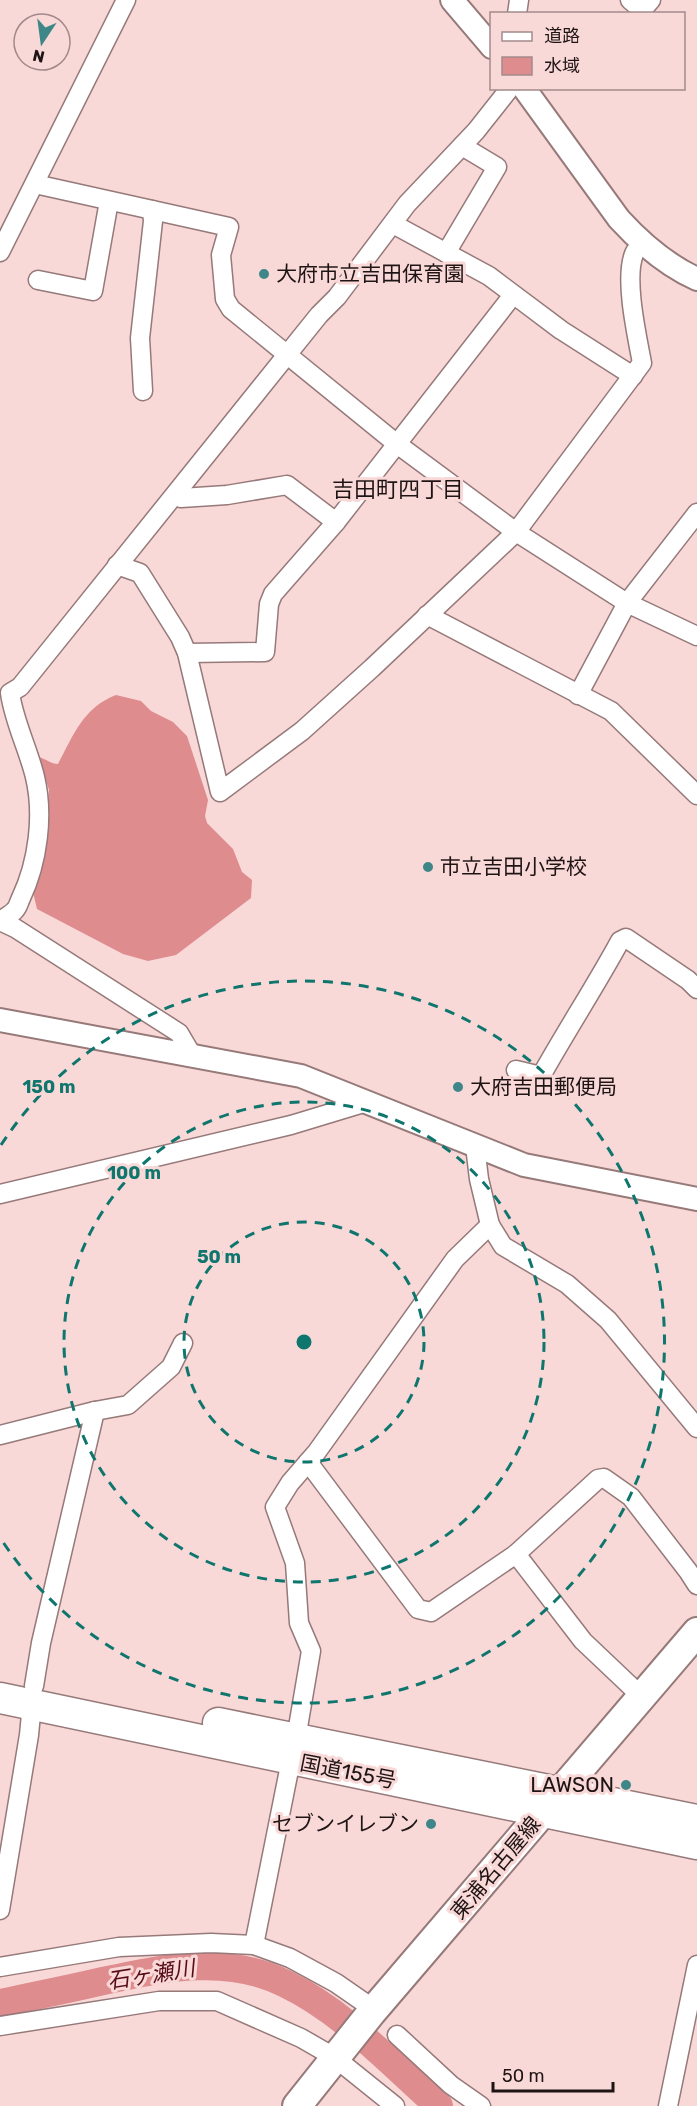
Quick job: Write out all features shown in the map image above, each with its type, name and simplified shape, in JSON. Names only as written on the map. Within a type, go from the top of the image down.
[{"type":"highway","name":"国道155号","points":[[0,1679],[33,1695],[294,1750],[552,1801],[697,1820]]},
{"type":"highway","name":"国道155号","points":[[0,1698],[33,1695]]},
{"type":"highway","name":"国道155号","points":[[552,1801],[697,1844]]},
{"type":"main road","name":"東浦名古屋線","points":[[297,2106],[373,2011],[697,1632]]},
{"type":"street","points":[[0,252],[126,0]]},
{"type":"street","points":[[452,0],[490,45]]},
{"type":"street","points":[[630,0],[642,10],[651,0]]},
{"type":"street","points":[[0,921],[15,911],[29,882],[34,862],[38,823],[39,799],[35,778],[29,754],[12,710],[10,693],[20,687],[319,315],[337,297],[407,204],[462,146],[508,90]]},
{"type":"street","points":[[525,90],[619,219],[642,242],[677,268],[697,279]]},
{"type":"street","points":[[446,253],[497,167],[462,146]]},
{"type":"street","points":[[35,184],[229,227],[221,255],[225,299],[231,309],[397,444],[516,532],[627,603],[697,636]]},
{"type":"street","points":[[38,280],[93,291],[108,201]]},
{"type":"street","points":[[143,391],[140,338],[153,221],[152,210]]},
{"type":"street","points":[[393,224],[489,276],[561,330],[633,376]]},
{"type":"street","points":[[117,565],[140,573],[180,637],[187,653],[220,792],[302,731],[516,532],[642,363],[631,278],[634,253],[642,242]]},
{"type":"street","points":[[187,653],[265,652],[269,604],[273,594],[336,522],[513,295]]},
{"type":"street","points":[[176,495],[181,498],[227,495],[286,485],[336,522]]},
{"type":"street","points":[[578,695],[627,603],[697,513]]},
{"type":"street","points":[[427,615],[611,711],[697,795]]},
{"type":"street","points":[[0,921],[15,928],[179,1033],[192,1054]]},
{"type":"street","points":[[516,1070],[541,1076],[620,941],[626,938],[694,979]]},
{"type":"street","points":[[0,1020],[301,1076],[524,1165],[697,1199]]},
{"type":"street","points":[[0,1194],[291,1125],[367,1102]]},
{"type":"street","points":[[475,1146],[479,1179],[490,1225],[503,1246],[567,1284],[608,1320],[697,1428]]},
{"type":"street","points":[[254,1945],[294,1750],[311,1651],[300,1623],[295,1563],[275,1506],[455,1259],[490,1225]]},
{"type":"street","points":[[0,1435],[128,1405],[171,1367],[183,1343]]},
{"type":"street","points":[[0,1910],[29,1735],[41,1643],[95,1411]]},
{"type":"street","points":[[308,1462],[418,1609],[431,1612],[516,1554],[598,1479],[604,1478],[631,1497],[697,1585]]},
{"type":"street","points":[[516,1554],[583,1641],[641,1696]]},
{"type":"street","points":[[0,1967],[119,1947],[211,1943],[254,1945],[290,1958],[336,1983],[373,2011]]},
{"type":"street","points":[[668,2106],[697,1965]]},
{"type":"street","points":[[0,2026],[159,2001],[217,2001],[337,2055],[395,2106]]},
{"type":"street","points":[[397,2035],[451,2085],[481,2106]]},
{"type":"water","points":[[116,695],[141,701],[151,711],[173,722],[187,736],[208,800],[205,816],[207,823],[233,849],[242,872],[252,880],[251,898],[176,955],[148,961],[123,954],[37,909],[33,892],[40,873],[49,790],[39,757],[58,764],[87,715],[105,700]]},
{"type":"waterway","name":"石ヶ瀬川","points":[[0,2003],[172,1968],[218,1966],[241,1969],[286,1984],[328,2009],[439,2106]]},
{"type":"place","name":"大府市立吉田保育園","points":[[264,274]]},
{"type":"place","name":"市立吉田小学校","points":[[428,867]]},
{"type":"place","name":"大府吉田郵便局","points":[[458,1087]]},
{"type":"place","name":"LAWSON","points":[[626,1785]]},
{"type":"place","name":"セブンイレブン","points":[[431,1824]]},
{"type":"district","name":"吉田町四丁目","points":[[398,489]]}]
